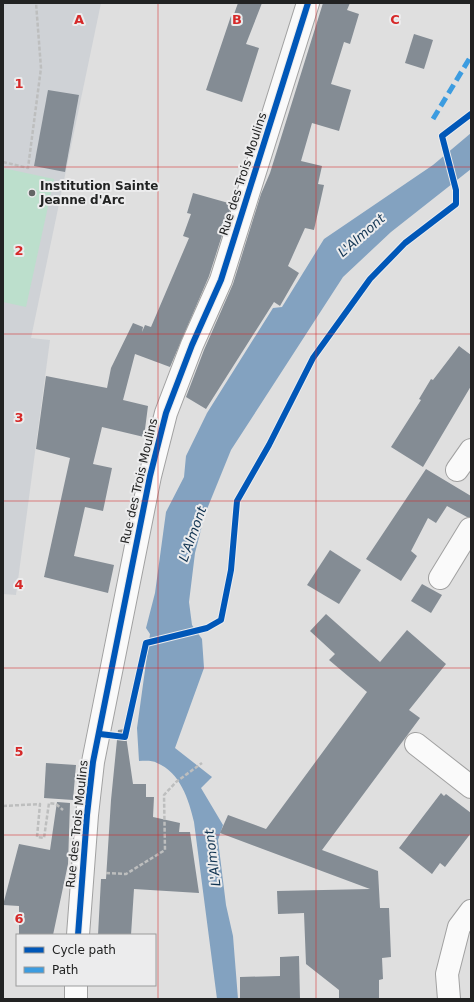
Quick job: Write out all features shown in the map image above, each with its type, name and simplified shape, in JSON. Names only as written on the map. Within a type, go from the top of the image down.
[{"type":"street","name":"Rue des Trois Moulins","points":[[78,934],[87,815],[93,762],[150,476],[166,413],[192,345],[221,280],[308,3]]},
{"type":"street","points":[[457,470],[471,450]]},
{"type":"street","points":[[440,578],[463,557],[470,529]]},
{"type":"street","points":[[416,744],[471,787]]},
{"type":"street","points":[[449,999],[448,974],[459,927],[471,911]]},
{"type":"street","points":[[76,986],[76,999]]},
{"type":"path","points":[[3,162],[28,168],[41,68],[36,3]]},
{"type":"path","points":[[101,873],[126,874],[165,850],[164,795],[176,782],[202,763]]},
{"type":"path","points":[[3,806],[40,804],[37,837],[44,838],[49,803],[56,804]]},
{"type":"shaded area","name":"Institution Sainte Jeanne d'Arc","points":[[3,3],[101,3],[31,338],[50,340],[16,595],[3,594]]},
{"type":"green space","points":[[3,168],[54,179],[26,307],[3,302]]},
{"type":"water","name":"L'Almont","points":[[471,133],[471,169],[391,232],[343,277],[231,450],[205,514],[195,553],[189,602],[192,625],[202,639],[204,668],[175,748],[212,777],[201,788],[223,825],[218,840],[226,905],[233,936],[238,999],[217,999],[194,822],[189,805],[182,788],[172,773],[165,767],[155,762],[139,761],[137,728],[150,634],[146,628],[155,593],[166,512],[184,477],[186,456],[207,413],[273,308],[282,307],[324,239],[433,165]]},
{"type":"building","points":[[238,3],[262,3],[246,44],[259,48],[242,102],[206,90],[231,16],[233,17]]},
{"type":"building","points":[[323,3],[350,3],[347,10],[359,14],[350,44],[344,42],[331,84],[351,90],[339,131],[312,123],[301,161],[322,166],[318,184],[324,185],[314,230],[305,228],[288,266],[299,273],[280,306],[274,302],[206,409],[186,397],[204,350],[233,284],[261,194],[270,173]]},
{"type":"building","points":[[414,34],[433,40],[424,69],[405,63]]},
{"type":"building","points":[[48,90],[79,95],[65,172],[34,166]]},
{"type":"building","points":[[193,193],[232,204],[209,276],[170,367],[135,354],[123,400],[148,406],[144,437],[102,427],[93,464],[112,468],[103,511],[85,507],[74,556],[114,565],[108,593],[44,577],[70,458],[36,449],[46,376],[107,388],[111,368],[133,323],[143,327],[142,332],[145,325],[151,327],[189,238],[183,236],[191,214],[187,213]]},
{"type":"building","points":[[459,346],[471,355],[471,386],[423,467],[391,447],[421,400],[419,399],[431,379],[433,380]]},
{"type":"building","points":[[426,469],[471,496],[471,517],[467,517],[447,506],[436,523],[428,518],[411,551],[417,556],[401,581],[366,559]]},
{"type":"building","points":[[330,550],[361,570],[339,604],[307,585]]},
{"type":"building","points":[[422,584],[442,595],[431,613],[411,601]]},
{"type":"building","points":[[326,614],[380,662],[407,630],[446,664],[409,710],[420,718],[322,850],[378,871],[380,908],[389,908],[391,957],[382,958],[383,979],[379,980],[379,999],[339,999],[339,990],[306,964],[304,913],[278,914],[277,891],[370,889],[220,833],[228,815],[266,829],[367,692],[329,660],[335,654],[310,631]]},
{"type":"building","points":[[125,729],[133,784],[146,784],[146,797],[154,797],[153,817],[180,823],[179,832],[190,832],[199,893],[134,889],[131,934],[98,934],[101,879],[106,879],[111,800],[118,730]]},
{"type":"building","points":[[46,763],[76,765],[73,800],[44,798]]},
{"type":"building","points":[[441,793],[444,796],[446,794],[471,813],[471,833],[445,867],[440,863],[432,874],[399,848]]},
{"type":"building","points":[[57,802],[70,803],[68,864],[53,934],[19,934],[19,906],[3,905],[19,844],[50,850]]},
{"type":"building","points":[[299,956],[300,999],[240,999],[240,977],[280,976],[280,957]]},
{"type":"marked path","points":[[433,119],[471,56]]},
{"type":"cycle path","points":[[78,934],[87,815],[93,762],[150,476],[166,413],[192,345],[221,280],[308,3]]},
{"type":"cycle path","points":[[100,734],[125,737],[146,643],[207,628],[221,620],[231,570],[237,501],[269,445],[313,358],[370,279],[405,243],[456,204],[456,190],[442,136],[471,114]]},
{"type":"place","name":"Institution Sainte Jeanne d'Arc","points":[[32,193]]}]
